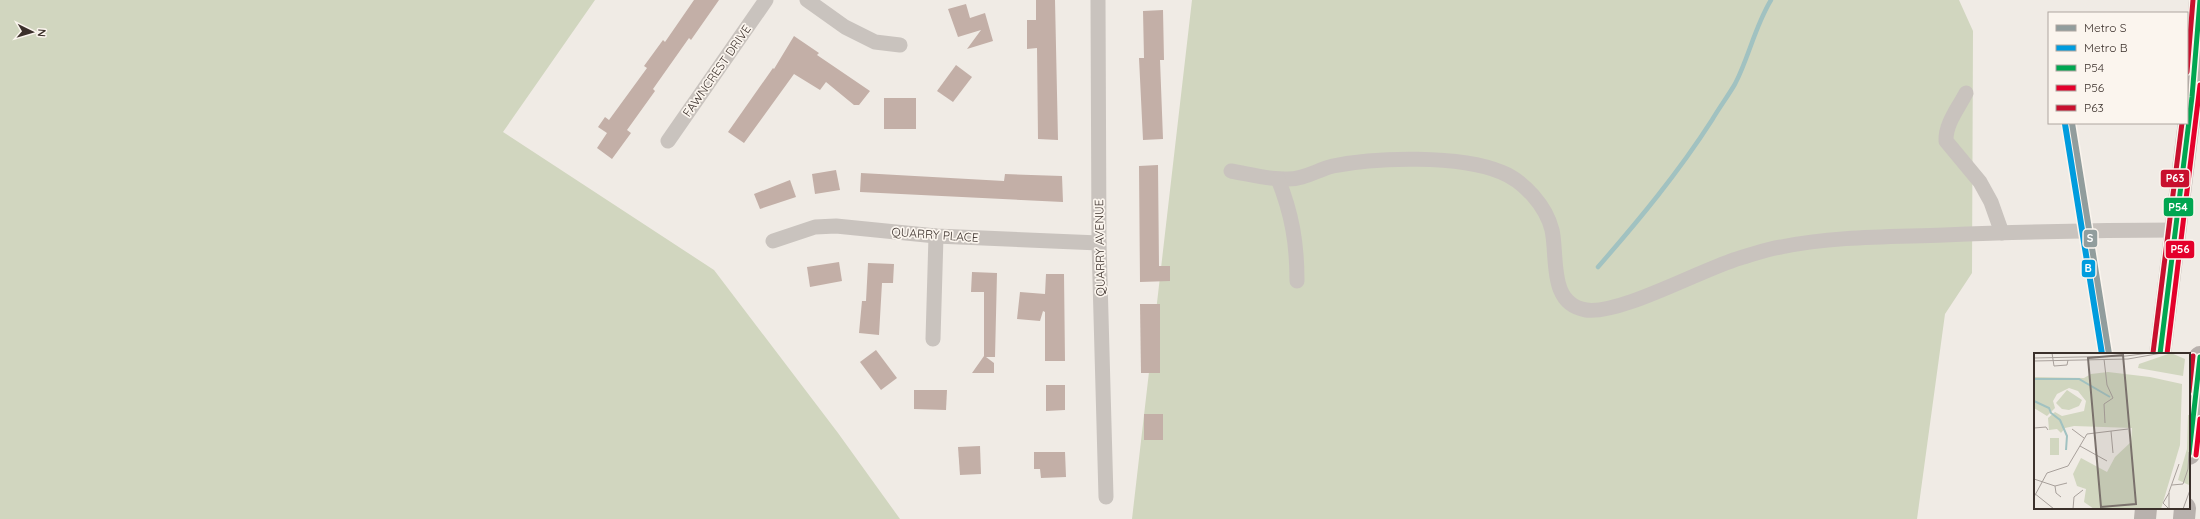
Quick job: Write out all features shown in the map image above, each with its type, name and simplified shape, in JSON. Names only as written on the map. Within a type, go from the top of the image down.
[{"type":"main road","points":[[2188,120],[2200,0]]},
{"type":"main road","points":[[2160,353],[2177,230],[2188,124]]},
{"type":"main road","points":[[2190,445],[2200,357]]},
{"type":"main road","points":[[2145,519],[2146,509]]},
{"type":"main road","points":[[2184,519],[2185,509]]},
{"type":"street","name":"FAWNCREST DRIVE","points":[[668,141],[766,0]]},
{"type":"street","points":[[806,0],[844,27],[874,42],[900,45]]},
{"type":"street","name":"QUARRY AVENUE","points":[[1098,0],[1099,243],[1106,497]]},
{"type":"street","points":[[1966,93],[1951,120],[1946,134],[1946,141],[1980,182],[1991,202],[2002,233]]},
{"type":"street","points":[[1230,171],[1278,179],[1304,178],[1331,167],[1363,162],[1412,159],[1478,165],[1502,172],[1520,184],[1537,200],[1545,213],[1551,227],[1556,254],[1557,280],[1561,293],[1568,302],[1582,309],[1592,310],[1606,309],[1628,302],[1721,264],[1781,247],[1845,239],[2002,233],[2177,230]]},
{"type":"street","points":[[1278,179],[1293,220],[1297,256],[1297,281]]},
{"type":"street","name":"QUARRY PLACE","points":[[773,241],[823,226],[936,236],[1099,243]]},
{"type":"street","points":[[933,339],[936,236]]},
{"type":"green space","points":[[0,0],[595,0],[503,132],[714,270],[838,433],[900,519],[0,519]]},
{"type":"green space","points":[[1192,0],[1959,0],[1973,31],[1972,273],[1945,314],[1917,519],[1132,519]]},
{"type":"building","points":[[694,0],[719,0],[691,40],[689,38],[653,89],[655,91],[627,130],[631,133],[612,159],[597,148],[607,133],[598,127],[605,117],[609,120],[647,68],[644,66],[663,40],[665,42]]},
{"type":"building","points":[[1036,0],[1055,0],[1058,140],[1038,139],[1037,48],[1027,49],[1027,20],[1036,20]]},
{"type":"building","points":[[966,4],[970,18],[985,13],[993,41],[967,49],[981,30],[958,37],[948,9]]},
{"type":"building","points":[[1163,10],[1164,60],[1160,60],[1163,139],[1143,140],[1139,58],[1144,58],[1143,11]]},
{"type":"building","points":[[794,36],[819,53],[817,55],[870,91],[859,105],[854,105],[826,82],[820,90],[794,74],[744,143],[728,132],[773,68],[774,69]]},
{"type":"building","points":[[956,65],[972,77],[953,102],[937,91]]},
{"type":"building","points":[[884,98],[916,98],[916,129],[884,129]]},
{"type":"building","points":[[1158,165],[1159,266],[1170,266],[1170,281],[1140,282],[1139,166]]},
{"type":"building","points":[[836,170],[840,190],[815,194],[812,174]]},
{"type":"building","points":[[861,173],[1004,181],[1005,174],[1062,176],[1063,202],[860,192]]},
{"type":"building","points":[[790,180],[796,197],[760,209],[754,194]]},
{"type":"building","points":[[839,262],[842,281],[810,287],[807,267]]},
{"type":"building","points":[[868,263],[894,264],[893,283],[882,283],[879,335],[859,333],[862,301],[866,301]]},
{"type":"building","points":[[972,272],[997,273],[995,357],[986,357],[994,363],[994,373],[972,373],[984,356],[984,292],[971,292]]},
{"type":"building","points":[[1046,274],[1064,274],[1065,361],[1045,361],[1045,312],[1043,311],[1040,321],[1017,319],[1020,292],[1045,294]]},
{"type":"building","points":[[1140,304],[1160,304],[1160,373],[1141,373]]},
{"type":"building","points":[[876,350],[897,378],[881,390],[860,362]]},
{"type":"building","points":[[1046,385],[1065,385],[1065,410],[1046,411]]},
{"type":"building","points":[[914,390],[947,390],[946,410],[914,409]]},
{"type":"building","points":[[1144,414],[1163,414],[1163,440],[1144,440]]},
{"type":"building","points":[[980,446],[981,474],[960,475],[958,447]]},
{"type":"building","points":[[1034,452],[1065,452],[1066,477],[1041,478],[1040,469],[1034,469]]},
{"type":"waterway","points":[[1598,267],[1658,196],[1686,159],[1712,120],[1740,74],[1765,10],[1771,0]]},
{"type":"metro line","name":"B","points":[[2065,124],[2102,353]]},
{"type":"metro line","name":"S","points":[[2072,124],[2109,353]]},
{"type":"transit line","name":"P63","points":[[2188,60],[2193,0]]},
{"type":"transit line","name":"P54","points":[[2160,353],[2192,97],[2200,0]]},
{"type":"transit line","name":"P56","points":[[2167,353],[2200,85]]},
{"type":"transit line","name":"P63","points":[[2153,353],[2182,124]]},
{"type":"transit line","name":"P63","points":[[2190,383],[2193,356]]},
{"type":"transit line","name":"P54","points":[[2190,445],[2200,357]]},
{"type":"transit line","name":"P56","points":[[2196,455],[2200,419]]}]
